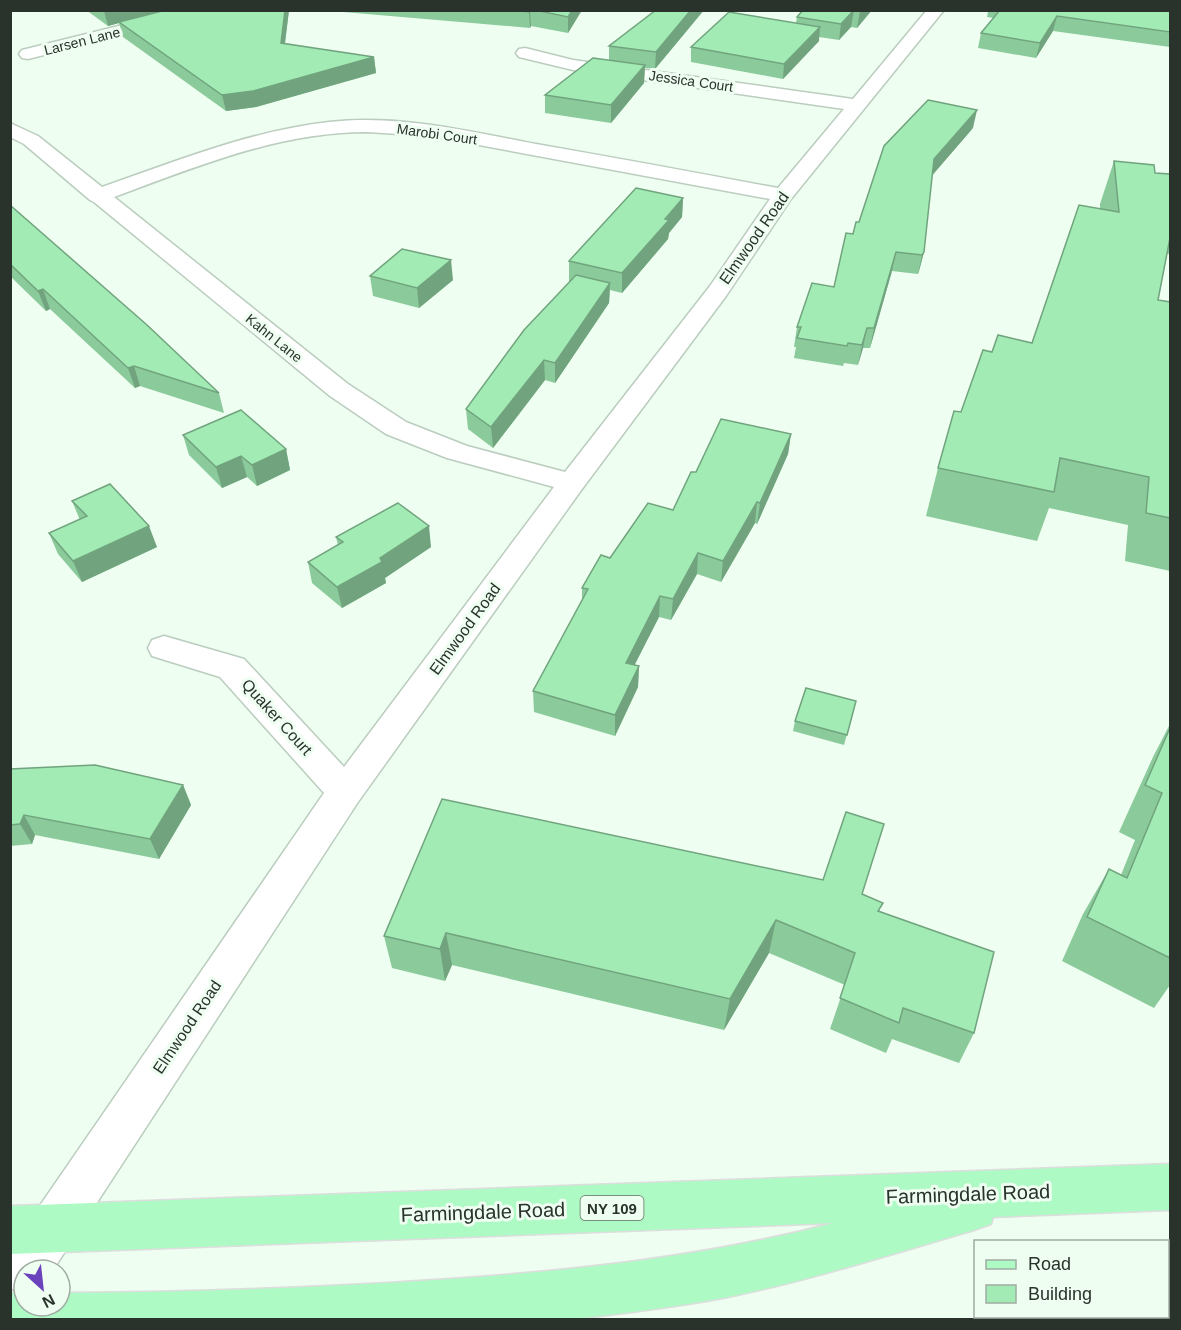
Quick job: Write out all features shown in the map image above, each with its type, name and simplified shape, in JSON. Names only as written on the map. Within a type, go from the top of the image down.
[{"type":"main road","name":"Farmingdale Road","points":[[32,1229],[1170,1187]]},
{"type":"main road","points":[[10,1318],[355,1311],[554,1296],[636,1286],[756,1266],[1028,1192]]},
{"type":"street","name":"Larsen Lane","points":[[28,54],[205,10]]},
{"type":"street","name":"Elmwood Road","points":[[26,1258],[32,1229],[345,792],[572,483],[718,291],[783,195],[936,10]]},
{"type":"street","name":"Jessica Court","points":[[525,53],[573,65],[857,105]]},
{"type":"street","name":"Marobi Court","points":[[97,196],[209,156],[273,138],[328,128],[371,126],[430,130],[783,195]]},
{"type":"street","name":"Kahn Lane","points":[[10,129],[31,140],[97,196],[339,390],[396,428],[457,452],[572,483]]},
{"type":"street","name":"Quaker Court","points":[[164,648],[232,668],[345,792]]},
{"type":"building","points":[[166,10],[285,10],[281,43],[374,57],[253,91],[222,95],[119,22]]},
{"type":"building","points":[[535,10],[572,10],[568,17]]},
{"type":"building","points":[[656,10],[691,10],[656,52],[609,46]]},
{"type":"building","points":[[803,10],[854,10],[841,24],[797,17]]},
{"type":"building","points":[[1000,10],[1170,10],[1170,32],[1057,16],[1040,43],[981,33]]},
{"type":"building","points":[[729,12],[820,27],[784,64],[691,47]]},
{"type":"building","points":[[593,58],[645,65],[611,105],[545,95]]},
{"type":"building","points":[[928,100],[977,110],[934,159],[924,252],[922,255],[896,252],[874,328],[867,328],[862,345],[848,343],[847,346],[797,338],[801,327],[797,327],[812,283],[834,287],[846,233],[853,234],[856,222],[859,222],[884,146]]},
{"type":"building","points":[[1114,161],[1154,165],[1155,173],[1170,174],[1170,238],[1158,300],[1170,302],[1170,518],[1146,513],[1149,477],[1060,458],[1054,492],[938,468],[954,411],[961,412],[983,350],[992,352],[998,335],[1032,343],[1079,205],[1119,212]]},
{"type":"building","points":[[636,188],[683,198],[665,219],[669,220],[622,273],[569,261]]},
{"type":"building","points":[[10,205],[147,325],[219,393],[134,366],[128,368],[43,289],[38,291],[10,264]]},
{"type":"building","points":[[402,249],[451,260],[417,288],[370,276]]},
{"type":"building","points":[[576,275],[610,283],[555,363],[544,360],[491,427],[466,409],[524,330]]},
{"type":"building","points":[[241,410],[286,449],[252,465],[241,456],[216,467],[183,435]]},
{"type":"building","points":[[721,419],[791,434],[760,503],[757,502],[723,561],[698,553],[673,599],[660,596],[626,663],[639,666],[615,715],[533,691],[588,589],[582,588],[601,555],[610,558],[648,503],[673,510],[691,472],[696,472]]},
{"type":"building","points":[[110,484],[149,526],[73,561],[49,533],[87,516],[72,501]]},
{"type":"building","points":[[398,503],[429,526],[380,558],[382,562],[337,587],[308,562],[343,542],[336,537]]},
{"type":"building","points":[[806,688],[856,701],[847,735],[795,721]]},
{"type":"building","points":[[1170,728],[1170,958],[1087,917],[1109,869],[1127,878],[1162,793],[1145,785]]},
{"type":"building","points":[[95,765],[183,785],[150,839],[24,815],[20,824],[10,825],[10,769]]},
{"type":"building","points":[[442,799],[823,880],[846,812],[884,824],[862,894],[883,903],[878,911],[994,952],[974,1033],[903,1008],[899,1023],[840,998],[855,953],[776,920],[730,999],[446,933],[440,949],[384,936]]}]
